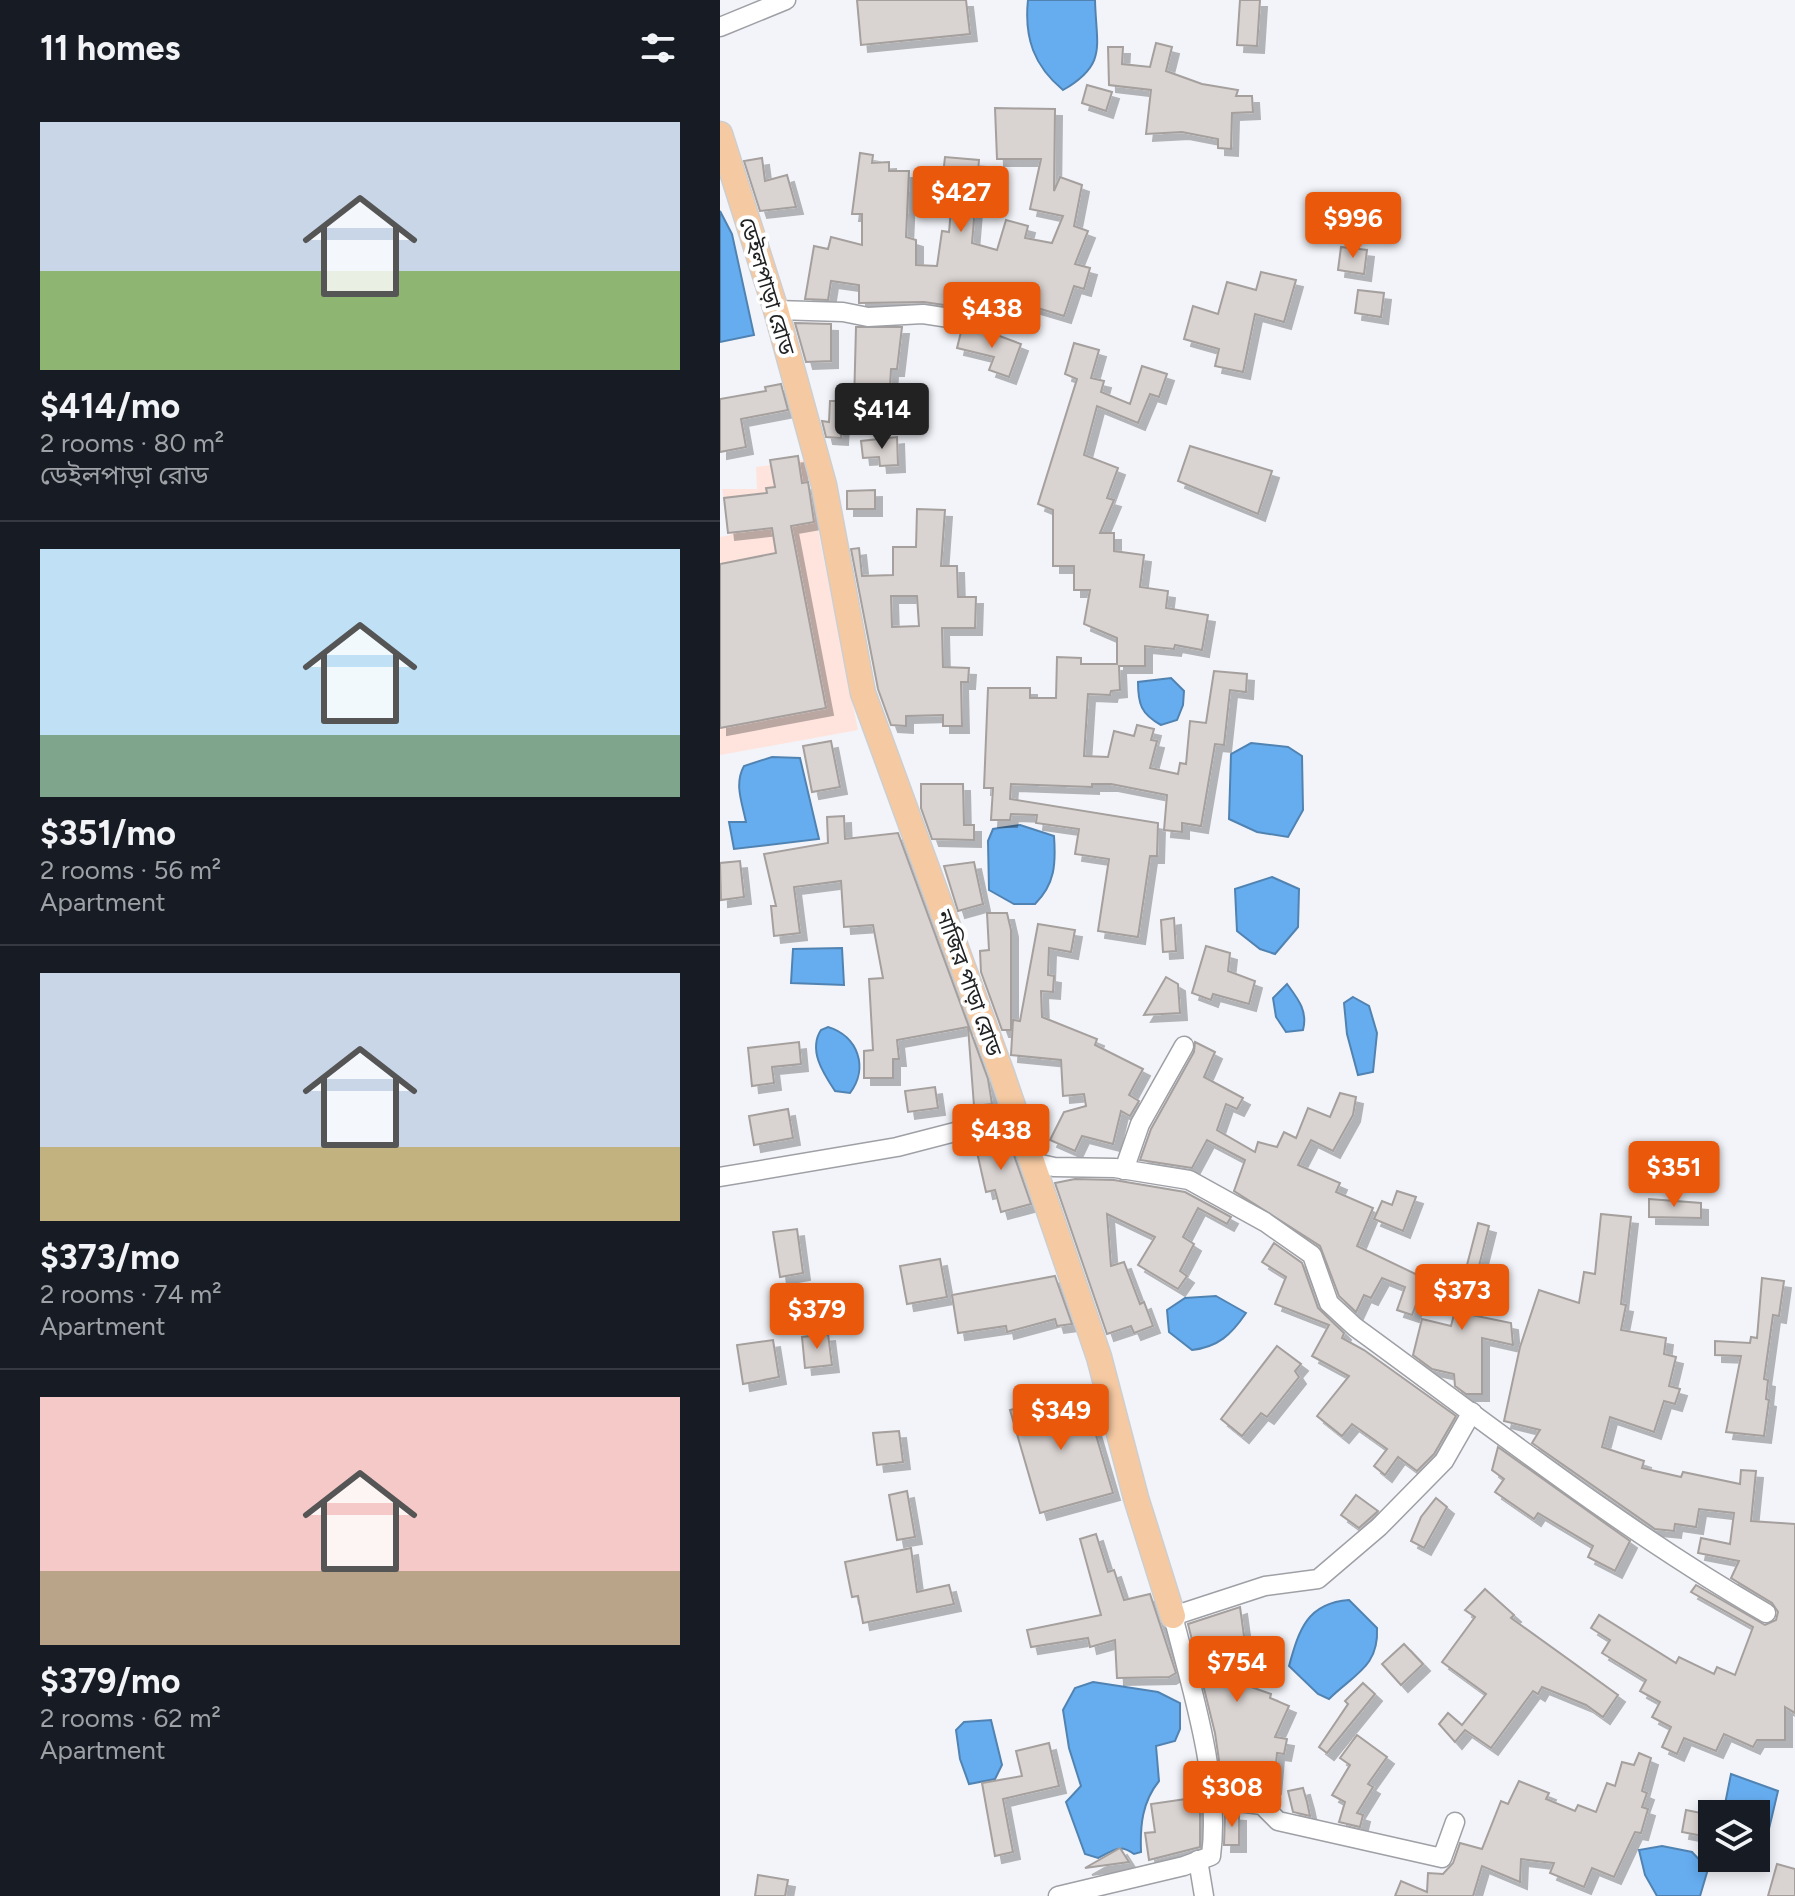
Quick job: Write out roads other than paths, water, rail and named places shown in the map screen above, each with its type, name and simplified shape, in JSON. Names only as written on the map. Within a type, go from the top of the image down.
[{"type":"main road","name":"ডেইলপাড়া রোড","points":[[720,134],[776,310],[824,485]]},
{"type":"main road","name":"নাজির পাড়া রোড","points":[[824,485],[863,693],[1017,1116],[1099,1357],[1136,1498],[1173,1616]]},
{"type":"street","points":[[720,27],[786,0]]},
{"type":"street","points":[[776,310],[843,312],[868,317],[923,314],[982,323]]},
{"type":"street","points":[[1124,1170],[1140,1124],[1184,1046]]},
{"type":"street","points":[[720,1177],[897,1147],[1017,1116]]},
{"type":"street","points":[[1032,1162],[1054,1167],[1124,1170],[1189,1180],[1265,1222],[1312,1255],[1329,1303],[1355,1327],[1613,1518],[1766,1613]]},
{"type":"street","points":[[1058,1896],[1211,1856],[1215,1828],[1212,1799],[1196,1706],[1173,1616],[1265,1586],[1318,1579],[1379,1527],[1444,1461],[1472,1412]]},
{"type":"street","points":[[1212,1799],[1262,1805],[1278,1821],[1442,1858],[1455,1822]]},
{"type":"street","points":[[1198,1860],[1204,1896]]},
{"type":"water","points":[[1028,0],[1095,0],[1097,42],[1093,62],[1077,81],[1063,90],[1045,71],[1033,50],[1028,27]]},
{"type":"water","points":[[720,211],[732,234],[754,335],[720,342]]},
{"type":"water","points":[[1171,678],[1184,691],[1183,705],[1177,720],[1161,725],[1142,708],[1138,682]]},
{"type":"water","points":[[1251,743],[1288,747],[1302,756],[1303,810],[1288,837],[1257,832],[1229,819],[1231,754]]},
{"type":"water","points":[[772,757],[800,758],[819,839],[734,849],[729,822],[746,822],[740,793],[741,773],[744,766]]},
{"type":"water","points":[[1020,825],[1054,836],[1053,873],[1047,889],[1035,904],[1014,904],[989,890],[988,841],[993,829]]},
{"type":"water","points":[[1272,877],[1299,889],[1298,927],[1275,954],[1260,949],[1237,931],[1235,889]]},
{"type":"water","points":[[842,948],[844,985],[791,983],[793,949]]},
{"type":"water","points":[[1287,984],[1303,1011],[1303,1030],[1286,1032],[1276,1017],[1273,998]]},
{"type":"water","points":[[1353,997],[1369,1006],[1377,1033],[1373,1072],[1358,1075],[1347,1034],[1344,1003]]},
{"type":"water","points":[[828,1027],[847,1038],[857,1054],[859,1073],[850,1093],[835,1091],[819,1061],[817,1038],[821,1030]]},
{"type":"water","points":[[1216,1296],[1246,1313],[1223,1339],[1192,1350],[1169,1332],[1167,1310],[1185,1298]]},
{"type":"water","points":[[1349,1600],[1377,1628],[1377,1641],[1363,1669],[1329,1699],[1318,1694],[1289,1666],[1301,1630],[1314,1613],[1335,1602]]},
{"type":"water","points":[[1093,1682],[1158,1692],[1180,1703],[1180,1729],[1175,1741],[1156,1746],[1159,1781],[1143,1815],[1141,1852],[1134,1854],[1120,1849],[1098,1858],[1085,1854],[1066,1802],[1081,1786],[1069,1748],[1063,1710],[1075,1688]]},
{"type":"water","points":[[991,1720],[1002,1765],[995,1779],[969,1784],[960,1759],[956,1730],[964,1722]]},
{"type":"water","points":[[1731,1774],[1778,1791],[1770,1825],[1770,1800],[1726,1800]]},
{"type":"water","points":[[1662,1846],[1692,1852],[1698,1858],[1698,1872],[1707,1872],[1700,1896],[1657,1896],[1645,1875],[1639,1850]]}]
